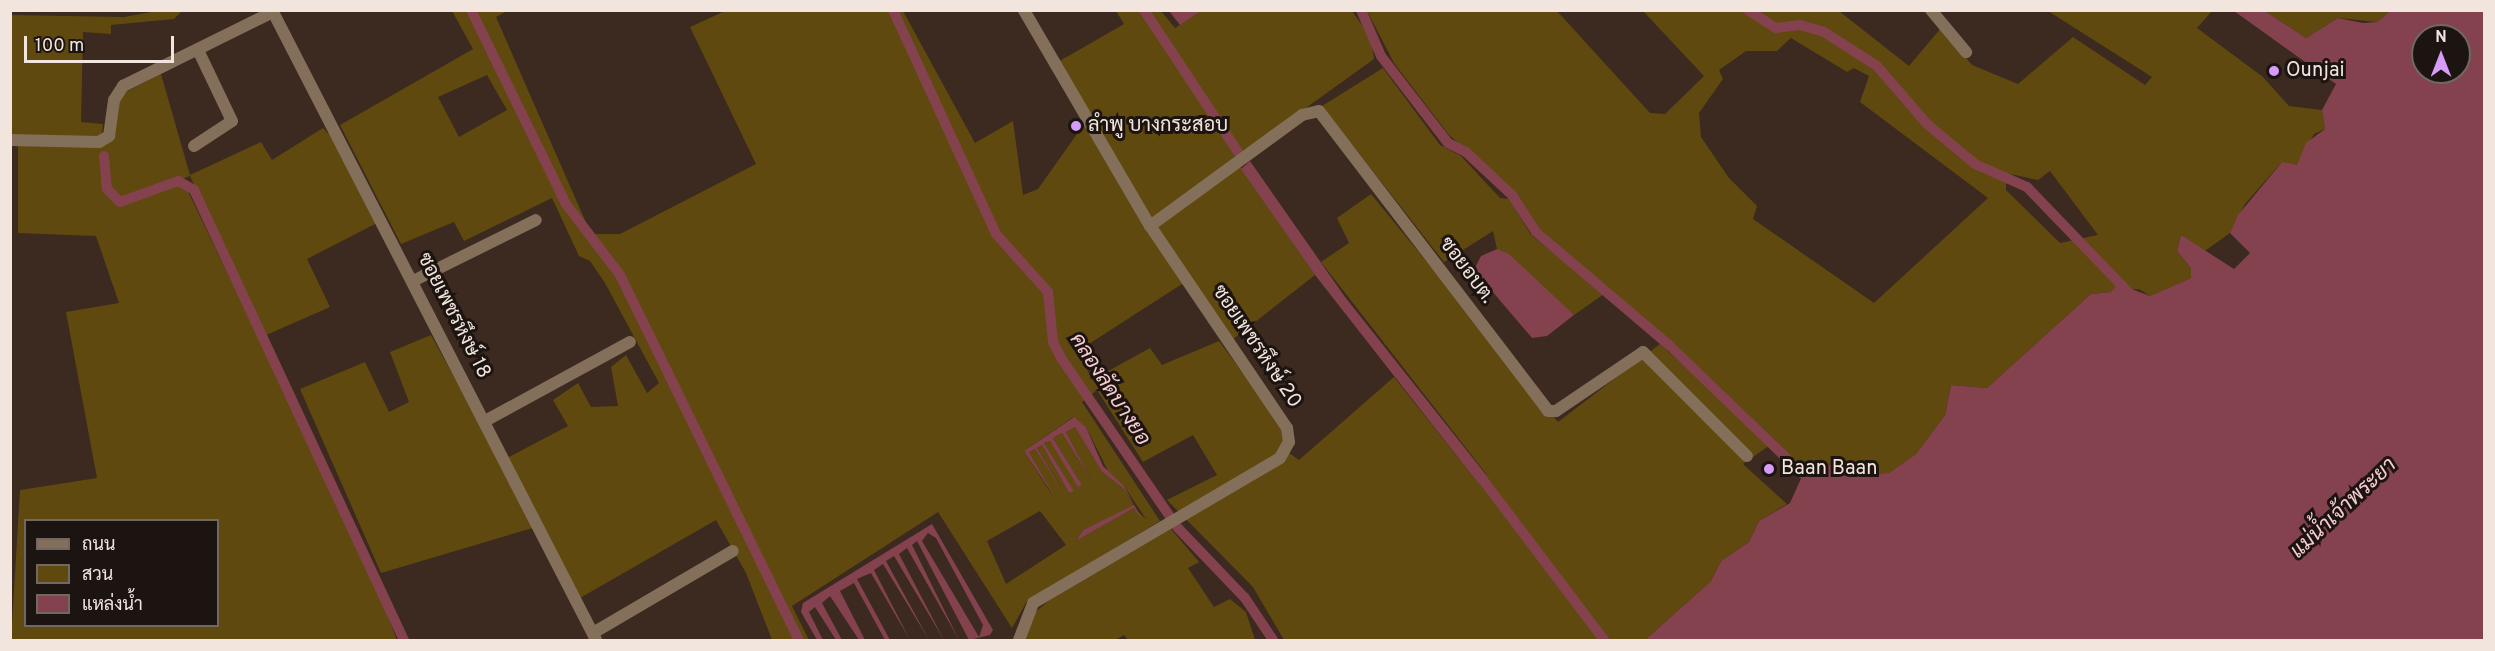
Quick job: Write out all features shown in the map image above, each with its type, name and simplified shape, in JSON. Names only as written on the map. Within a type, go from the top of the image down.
[{"type":"street","name":"ซอยเพชรหึงษ์ 20","points":[[1019,640],[1033,603],[1157,531],[1189,509],[1280,458],[1290,441],[1287,428],[1150,226],[1024,10]]},
{"type":"street","points":[[1931,10],[1966,52]]},
{"type":"street","points":[[10,140],[99,142],[109,136],[116,92],[273,11]]},
{"type":"street","name":"ซอยเพชรหึงษ์ 18","points":[[273,11],[595,637]]},
{"type":"street","points":[[194,146],[232,121],[198,50]]},
{"type":"street","name":"ซอยอบต.","points":[[1150,226],[1302,115],[1319,111],[1548,411],[1556,411],[1643,351],[1747,456]]},
{"type":"street","points":[[413,281],[536,219]]},
{"type":"street","points":[[485,421],[630,342]]},
{"type":"street","points":[[595,637],[733,551]]},
{"type":"green space","points":[[157,11],[182,11],[174,19],[111,25],[111,34],[83,32],[81,122],[103,124],[102,135],[94,139],[11,137],[11,15],[124,17]]},
{"type":"green space","points":[[452,11],[507,11],[496,17],[591,234],[620,234],[756,164],[690,27],[725,11],[903,11],[975,143],[1013,121],[1023,195],[1038,189],[1084,124],[1058,62],[1124,24],[1116,11],[1161,11],[1175,28],[1201,11],[1352,11],[1371,38],[1374,59],[1235,159],[1315,275],[1232,340],[1182,284],[1078,351],[1092,380],[1150,348],[1162,365],[1219,341],[1285,430],[1282,448],[1299,460],[1394,377],[1478,483],[1487,475],[1321,262],[1349,243],[1337,218],[1371,194],[1558,422],[1660,344],[1770,445],[1743,464],[1787,504],[1759,521],[1749,542],[1721,561],[1711,581],[1645,640],[1284,640],[1253,587],[1167,500],[1217,475],[1193,435],[1143,462],[1097,390],[1082,402],[1160,521],[1027,601],[1012,628],[938,512],[792,606],[809,640],[772,640],[746,573],[716,520],[580,598],[507,458],[568,426],[553,400],[578,383],[591,407],[618,406],[611,367],[626,355],[647,393],[659,383],[605,283],[590,261],[579,256],[552,198],[464,241],[454,222],[401,244],[340,125],[473,49]],"holes":[[[487,75],[507,110],[459,137],[438,97]],[[1073,417],[1086,427],[1112,479],[1124,486],[1146,519],[1134,508],[1076,541],[1083,530],[1134,506],[1124,489],[1102,472],[1075,427],[1066,432],[1091,479],[1062,433],[1053,438],[1082,485],[1050,441],[1044,443],[1073,490],[1069,493],[1042,445],[1037,448],[1064,491],[1035,449],[1029,452],[1054,498],[1024,451]],[[1040,511],[1066,545],[1006,584],[987,541]]]},
{"type":"green space","points":[[1367,11],[1557,11],[1650,113],[1665,114],[1704,76],[1643,11],[1839,11],[1909,66],[1941,28],[1972,65],[2018,84],[2073,37],[2145,85],[2152,77],[2048,11],[2212,11],[2197,28],[2263,77],[2289,106],[2322,110],[2325,129],[2314,134],[2297,165],[2281,163],[2245,204],[2230,233],[2202,253],[2181,235],[2177,251],[2191,268],[2191,278],[2150,296],[2139,289],[2091,294],[1987,388],[1951,385],[1945,415],[1916,454],[1889,473],[1844,476],[1838,462],[1807,472],[1687,356],[1540,229],[1516,193],[1449,135],[1394,63]],"holes":[[[1791,38],[1847,72],[1854,68],[1869,76],[1860,102],[1988,198],[1874,303],[1753,219],[1757,206],[1729,178],[1701,137],[1699,113],[1723,79],[1719,70],[1746,51],[1777,51]],[[2050,171],[2098,235],[2060,243],[2006,190],[2006,173],[2038,180]]]},
{"type":"green space","points":[[2265,11],[2390,11],[2377,22],[2338,18],[2306,38]]},
{"type":"green space","points":[[1383,68],[1440,145],[1461,156],[1500,198],[1509,199],[1531,235],[1604,294],[1574,315],[1497,249],[1493,231],[1444,262],[1322,106]]},
{"type":"green space","points":[[161,74],[190,175],[261,142],[272,160],[323,128],[337,143],[377,223],[307,259],[330,307],[264,336],[190,176],[170,184],[186,187],[370,571],[397,640],[11,640],[20,490],[97,478],[66,312],[119,303],[96,236],[18,233],[18,146],[105,144],[110,100]]},
{"type":"green space","points":[[431,335],[536,527],[381,573],[300,389],[365,362],[389,412],[409,402],[390,352]]},
{"type":"green space","points":[[1171,529],[1199,562],[1188,568],[1214,607],[1230,599],[1246,612],[1255,640],[1128,640],[1124,635],[1115,640],[1023,640],[1029,617],[1050,600]]},
{"type":"water","points":[[1169,11],[1201,11],[1180,25]]},
{"type":"water","name":"แม่น้ำเจ้าพระยา","points":[[2234,11],[2265,11],[2306,38],[2338,18],[2363,23],[2377,22],[2390,11],[2484,11],[2484,640],[1645,640],[1711,581],[1721,561],[1749,542],[1759,521],[1790,503],[1803,474],[1838,462],[1844,476],[1889,473],[1916,454],[1945,415],[1951,385],[1987,388],[2091,294],[2111,292],[2118,284],[2150,296],[2191,278],[2191,268],[2177,251],[2181,235],[2234,269],[2250,253],[2230,233],[2238,215],[2282,162],[2297,165],[2306,143],[2325,129],[2322,110],[2336,84]]},
{"type":"water","points":[[1250,161],[1345,297],[1487,476],[1478,483],[1315,275],[1241,169]]},
{"type":"water","points":[[1497,249],[1509,254],[1574,315],[1547,336],[1532,338],[1474,270],[1481,256]]},
{"type":"water","points":[[1074,417],[1086,427],[1103,466],[1124,486],[1144,523],[1134,508],[1076,541],[1083,530],[1134,505],[1124,489],[1102,472],[1075,427],[1066,432],[1091,479],[1062,433],[1053,438],[1082,485],[1078,487],[1050,441],[1044,443],[1074,491],[1069,493],[1042,445],[1037,448],[1064,492],[1035,449],[1029,452],[1055,498],[1024,451]]},
{"type":"water","points":[[932,524],[993,630],[990,635],[969,640],[917,541],[912,545],[959,640],[907,548],[899,554],[944,640],[894,556],[886,561],[929,640],[883,564],[874,570],[910,640],[871,573],[857,579],[890,640],[885,640],[854,583],[840,591],[865,640],[859,640],[830,596],[822,603],[842,640],[836,640],[815,607],[809,612],[823,640],[817,640],[801,612],[803,603]],"holes":[[[928,533],[936,538],[983,625],[979,637],[922,541]]]},
{"type":"waterway","points":[[471,10],[566,204],[620,275],[799,640]]},
{"type":"waterway","name":"คลองลัดบางยอ","points":[[893,10],[996,234],[1048,292],[1053,342],[1061,358],[1178,528],[1245,598],[1273,640]]},
{"type":"waterway","points":[[1144,10],[1238,152]]},
{"type":"waterway","points":[[1361,10],[1381,56],[1448,143],[1466,152],[1512,195],[1536,232],[1669,345],[1803,474]]},
{"type":"waterway","points":[[1748,10],[1776,28],[1800,25],[1824,32],[1877,66],[1927,124],[1975,164],[2027,187],[2131,295]]},
{"type":"waterway","points":[[104,156],[107,189],[120,202],[178,181],[194,190],[404,640]]},
{"type":"waterway","points":[[1474,468],[1604,640]]},
{"type":"place","name":"Ounjai","points":[[2274,71]]},
{"type":"place","name":"ลำพู บางกระสอบ","points":[[1076,126]]},
{"type":"place","name":"Baan Baan","points":[[1769,469]]}]
